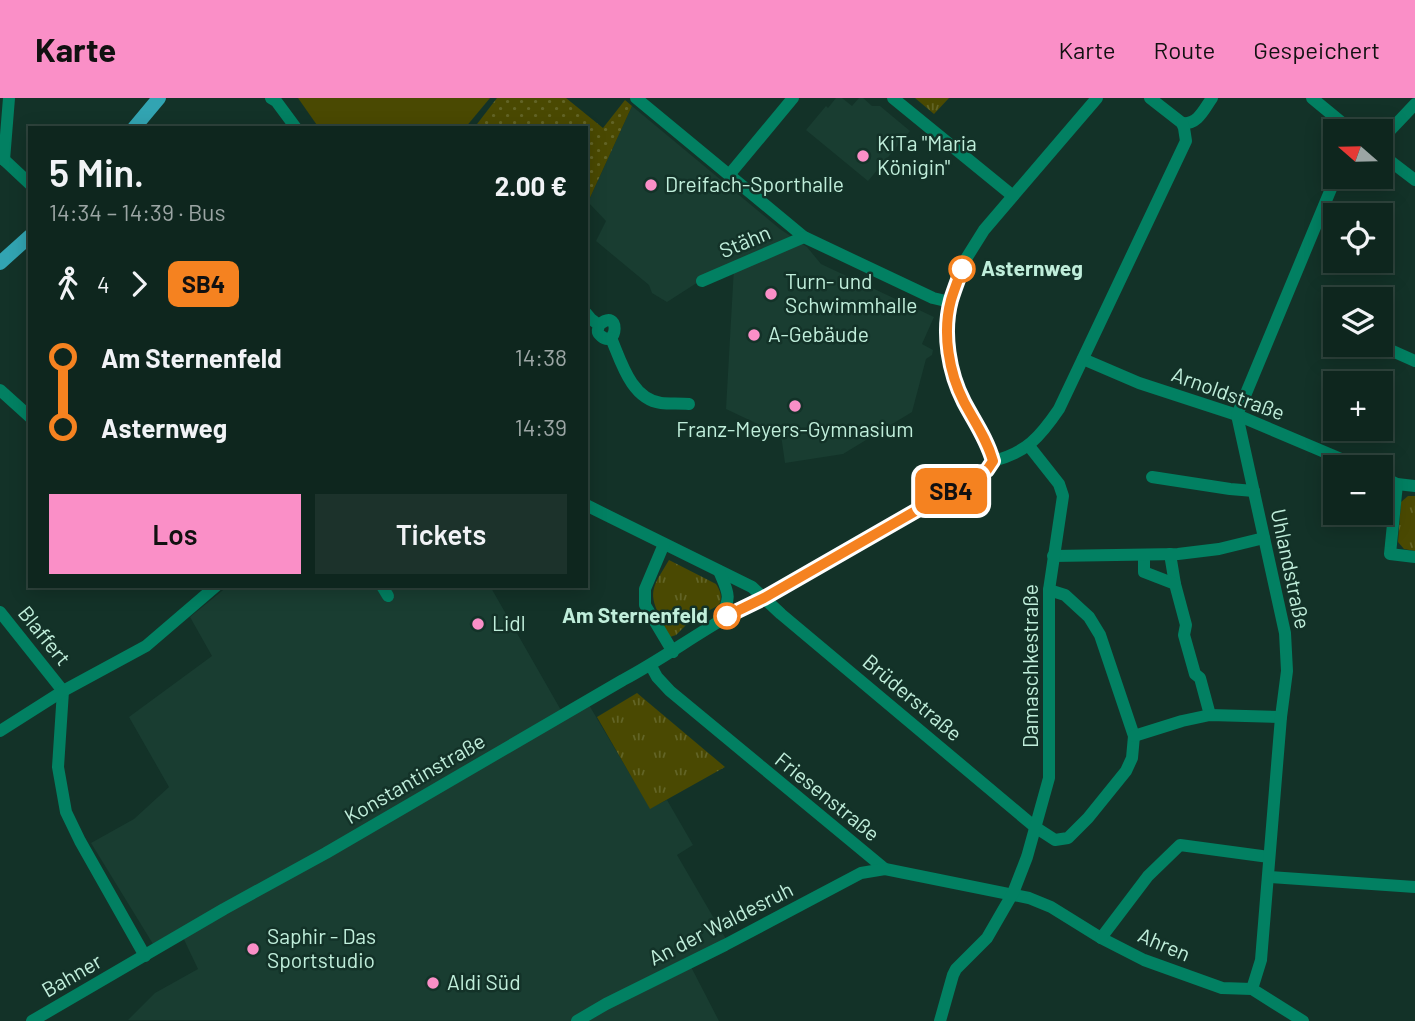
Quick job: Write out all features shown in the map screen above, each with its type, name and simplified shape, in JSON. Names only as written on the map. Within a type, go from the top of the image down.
[{"type":"main road","points":[[136,126],[159,98]]},
{"type":"main road","points":[[0,264],[28,238]]},
{"type":"street","points":[[9,98],[2,158],[28,182]]},
{"type":"street","points":[[271,98],[295,126]]},
{"type":"street","points":[[636,98],[804,237],[933,298],[950,302]]},
{"type":"street","points":[[729,175],[793,98]]},
{"type":"street","points":[[893,98],[1013,196]]},
{"type":"street","points":[[993,461],[989,447],[954,380],[948,336],[950,302],[964,262],[984,230],[1097,98]]},
{"type":"street","points":[[1150,98],[1182,123],[1191,123],[1199,117],[1212,98]]},
{"type":"street","points":[[1320,100],[1340,119]]},
{"type":"street","points":[[1393,127],[1415,104]]},
{"type":"street","name":"Konstantinstraße","points":[[131,964],[650,666],[716,623],[987,470],[993,461],[1011,457],[1029,446],[1051,422],[1083,359],[1186,141],[1182,123]]},
{"type":"street","points":[[1393,163],[1415,180]]},
{"type":"street","points":[[1237,415],[1331,189]]},
{"type":"street","name":"Stähn","points":[[702,281],[804,237]]},
{"type":"street","points":[[588,315],[599,325],[597,330],[600,336],[611,338],[630,381],[641,395],[658,403],[689,404]]},
{"type":"street","points":[[1393,351],[1415,361]]},
{"type":"street","name":"Arnoldstraße","points":[[1083,359],[1139,383],[1237,415],[1332,455]]},
{"type":"street","points":[[0,390],[28,415]]},
{"type":"street","name":"Uhlandstraße","points":[[1237,415],[1285,633],[1287,671],[1261,960],[1252,989]]},
{"type":"street","name":"Damaschkestraße","points":[[940,1021],[956,969],[987,938],[1013,893],[1027,857],[1049,778],[1049,590],[1062,492],[1059,484],[1029,446]]},
{"type":"street","points":[[1152,477],[1254,491]]},
{"type":"street","points":[[1393,482],[1415,486]]},
{"type":"street","points":[[1397,484],[1390,554],[1415,557]]},
{"type":"street","points":[[588,506],[752,587],[764,598]]},
{"type":"street","points":[[1053,556],[1171,554],[1219,549],[1264,538]]},
{"type":"street","points":[[664,544],[645,589],[645,605],[673,652]]},
{"type":"street","points":[[1171,554],[1175,584],[1186,625],[1184,635],[1210,715]]},
{"type":"street","points":[[1144,555],[1144,572],[1175,584]]},
{"type":"street","points":[[716,623],[726,609],[729,599],[719,571]]},
{"type":"street","points":[[145,956],[66,812],[58,767],[63,691],[146,646],[214,588]]},
{"type":"street","points":[[1035,827],[1055,839],[1068,838],[1126,771],[1132,758],[1134,736],[1100,635],[1089,617],[1065,594],[1049,590]]},
{"type":"street","name":"Brüderstraße","points":[[764,598],[1035,827]]},
{"type":"street","name":"Blaffert","points":[[0,612],[63,691],[0,731]]},
{"type":"street","name":"Friesenstraße","points":[[650,666],[670,691],[885,869],[1013,893]]},
{"type":"street","points":[[1134,736],[1210,715],[1281,717]]},
{"type":"street","points":[[1101,938],[1147,876],[1180,845],[1269,857]]},
{"type":"street","name":"An der Waldesruh","points":[[577,1021],[606,1004],[726,946],[861,873],[885,869]]},
{"type":"street","points":[[1269,877],[1415,887]]},
{"type":"street","name":"Ahren","points":[[1013,893],[1051,907],[1101,938],[1144,960],[1222,988],[1252,989],[1303,1021]]},
{"type":"street","name":"Bahner","points":[[32,1021],[131,964]]},
{"type":"shaded area","name":"KiTa \"Maria Königin\"","points":[[836,98],[842,98],[852,106],[859,98],[863,98],[872,106],[880,106],[910,131],[868,181],[806,130]]},
{"type":"shaded area","points":[[632,106],[780,229],[807,247],[821,264],[934,317],[922,344],[933,350],[932,355],[926,359],[912,412],[843,454],[785,463],[781,435],[726,409],[734,267],[706,277],[667,302],[652,293],[649,285],[596,241],[606,221],[588,202]]},
{"type":"shaded area","points":[[226,588],[491,588],[566,719],[589,705],[650,808],[667,800],[693,845],[677,855],[726,939],[688,961],[719,1021],[128,1020],[155,993],[198,969],[179,929],[153,944],[91,843],[134,819],[169,787],[129,717],[212,656],[190,617]]},
{"type":"green space","points":[[298,98],[490,98],[467,126],[318,126]]},
{"type":"green space","points":[[497,98],[566,98],[603,128],[625,100],[632,106],[588,202],[588,126],[476,126]]},
{"type":"green space","points":[[915,98],[949,98],[934,114]]},
{"type":"green space","points":[[1408,496],[1415,496],[1415,551],[1404,549],[1398,542],[1401,502]]},
{"type":"green space","points":[[669,560],[716,584],[721,596],[719,605],[701,612],[702,614],[676,635],[670,637],[660,626],[663,622],[653,596],[656,584]]},
{"type":"green space","points":[[637,693],[725,767],[650,809],[597,717]]},
{"type":"bus line","name":"SB4","points":[[727,616],[764,598],[987,470],[993,461],[989,447],[963,401],[954,380],[950,359],[950,302],[962,269]]},
{"type":"place","name":"KiTa \"Maria Königin\"","points":[[863,156]]},
{"type":"place","name":"Dreifach-Sporthalle","points":[[651,185]]},
{"type":"place","name":"Asternweg","points":[[962,269]]},
{"type":"place","name":"Turn- und Schwimmhalle","points":[[771,294]]},
{"type":"place","name":"A-Gebäude","points":[[754,335]]},
{"type":"place","name":"Franz-Meyers-Gymnasium","points":[[795,406]]},
{"type":"place","name":"Am Sternenfeld","points":[[727,616]]},
{"type":"place","name":"Lidl","points":[[478,624]]},
{"type":"place","name":"Saphir - Das Sportstudio","points":[[253,949]]},
{"type":"place","name":"Aldi Süd","points":[[433,983]]}]
